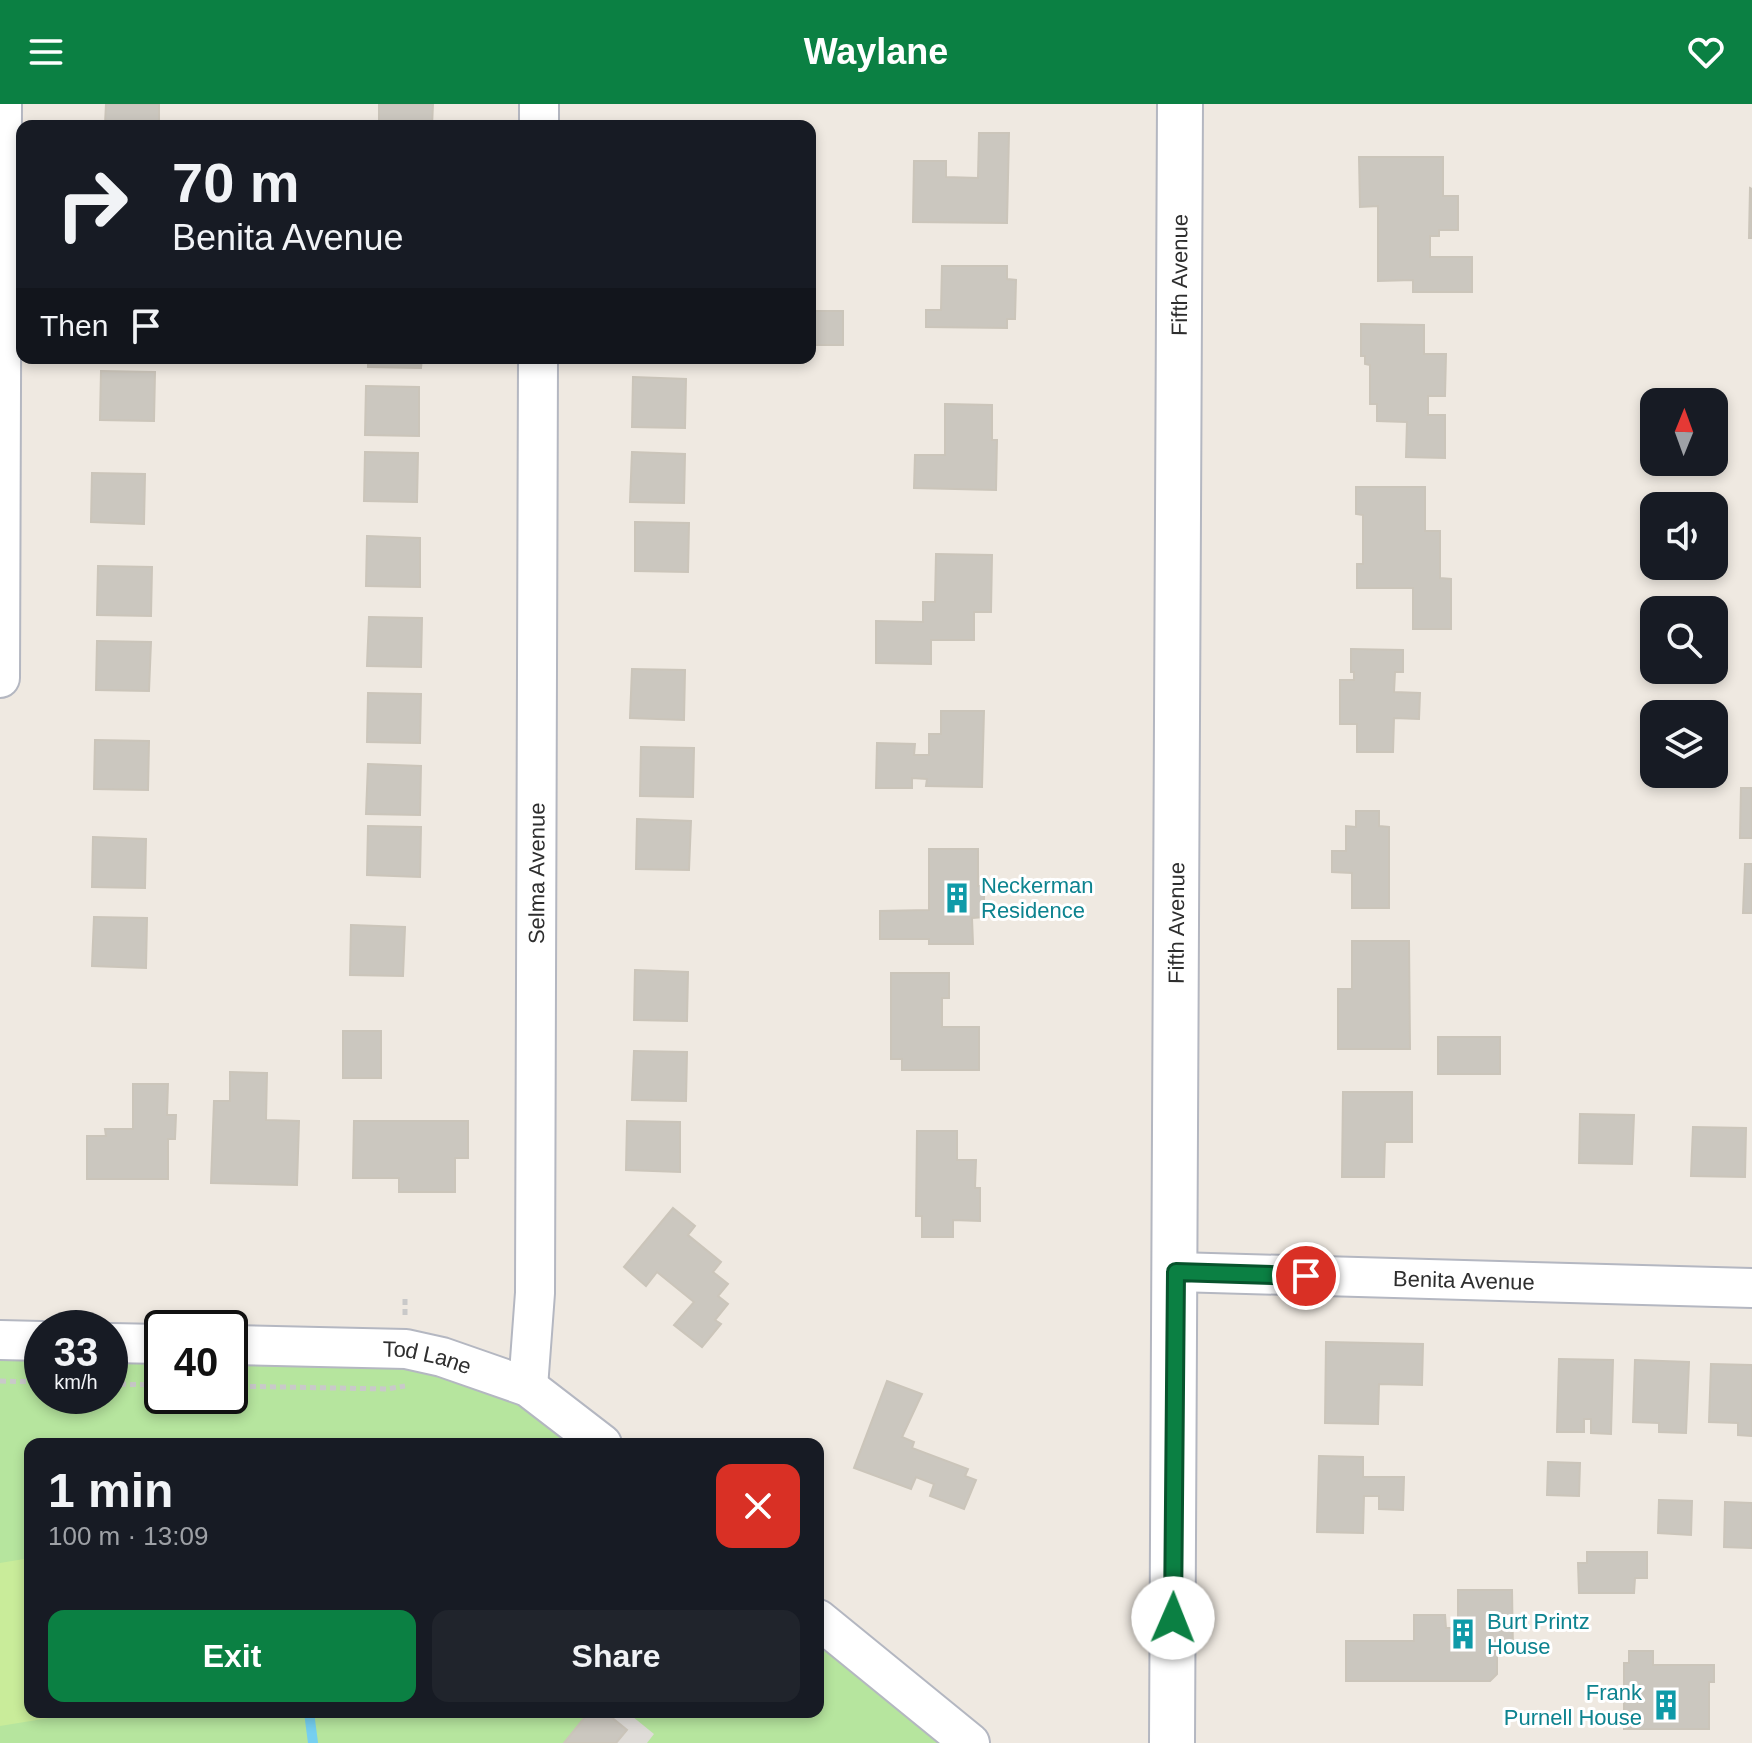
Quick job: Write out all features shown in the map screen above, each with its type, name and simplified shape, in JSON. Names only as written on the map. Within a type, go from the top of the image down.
[{"type":"street","points":[[0,678],[2,104]]},
{"type":"street","name":"Fifth Avenue","points":[[1172,1743],[1180,104]]},
{"type":"street","name":"Selma Avenue","points":[[528,1387],[535,1293],[538,364]]},
{"type":"street","name":"Benita Avenue","points":[[1176,1272],[1752,1288]]},
{"type":"street","points":[[0,1340],[24,1341]]},
{"type":"street","name":"Tod Lane","points":[[248,1345],[406,1349],[442,1357],[528,1387],[594,1438]]},
{"type":"street","points":[[824,1624],[970,1743]]},
{"type":"path","points":[[0,1381],[24,1382]]},
{"type":"green space","points":[[0,1340],[24,1341],[24,1414],[128,1414],[128,1343],[144,1344],[144,1414],[248,1414],[248,1345],[406,1349],[590,1438],[24,1438],[24,1718],[824,1718],[824,1624],[970,1743],[0,1743]]},
{"type":"green space","points":[[24,1559],[24,1718],[49,1718],[0,1726],[0,1563]]},
{"type":"shaded area","points":[[612,1718],[634,1718],[654,1734],[647,1743],[616,1743],[627,1730]]},
{"type":"building","points":[[106,104],[159,104],[159,120],[105,120]]},
{"type":"building","points":[[379,104],[433,104],[432,120],[379,120]]},
{"type":"building","points":[[979,133],[1009,133],[1007,223],[913,222],[914,161],[946,161],[946,177],[978,178]]},
{"type":"building","points":[[1359,157],[1443,157],[1443,196],[1458,196],[1458,230],[1439,230],[1439,236],[1430,236],[1430,257],[1472,257],[1472,292],[1413,292],[1413,280],[1378,281],[1378,206],[1360,207]]},
{"type":"building","points":[[1752,189],[1752,238],[1749,238]]},
{"type":"building","points":[[942,266],[1007,266],[1007,279],[1016,280],[1015,319],[1007,319],[1007,328],[926,327],[926,310],[941,310]]},
{"type":"building","points":[[816,311],[843,311],[843,345],[816,345]]},
{"type":"building","points":[[1361,324],[1424,325],[1424,354],[1446,354],[1445,396],[1428,396],[1428,415],[1445,415],[1445,458],[1406,457],[1407,422],[1377,421],[1377,404],[1370,404],[1370,365],[1365,364],[1365,356],[1361,356]]},
{"type":"building","points":[[368,364],[421,364],[421,368],[368,367]]},
{"type":"building","points":[[101,371],[155,372],[154,421],[100,420]]},
{"type":"building","points":[[633,377],[686,379],[685,428],[632,427]]},
{"type":"building","points":[[366,386],[419,387],[419,436],[365,435]]},
{"type":"building","points":[[945,404],[992,405],[992,440],[997,440],[996,490],[914,488],[915,455],[945,455]]},
{"type":"building","points":[[365,452],[418,453],[417,502],[364,501]]},
{"type":"building","points":[[632,452],[685,454],[684,503],[630,502]]},
{"type":"building","points":[[92,473],[145,474],[144,524],[91,522]]},
{"type":"building","points":[[1356,487],[1425,487],[1425,531],[1440,531],[1440,578],[1451,579],[1451,629],[1413,629],[1413,588],[1357,588],[1357,564],[1363,564],[1363,515],[1356,514]]},
{"type":"building","points":[[635,522],[689,523],[688,572],[635,571]]},
{"type":"building","points":[[367,536],[420,538],[420,587],[366,586]]},
{"type":"building","points":[[936,554],[992,555],[991,612],[974,612],[974,640],[931,640],[931,664],[876,663],[876,621],[923,622],[923,602],[935,602]]},
{"type":"building","points":[[98,566],[152,567],[151,616],[97,615]]},
{"type":"building","points":[[369,617],[422,618],[421,667],[367,666]]},
{"type":"building","points":[[97,641],[151,642],[149,691],[96,690]]},
{"type":"building","points":[[1351,649],[1403,650],[1403,672],[1395,672],[1394,692],[1420,693],[1419,719],[1394,718],[1393,752],[1357,752],[1357,724],[1340,724],[1340,680],[1354,680]]},
{"type":"building","points":[[632,669],[685,670],[684,720],[630,718]]},
{"type":"building","points":[[368,693],[421,694],[420,743],[367,742]]},
{"type":"building","points":[[941,711],[984,711],[982,787],[926,786],[927,779],[912,778],[912,788],[876,788],[877,743],[915,744],[914,755],[929,755],[929,734],[941,734]]},
{"type":"building","points":[[95,740],[149,741],[148,790],[94,789]]},
{"type":"building","points":[[641,747],[694,748],[693,797],[640,796]]},
{"type":"building","points":[[368,764],[421,766],[420,815],[366,814]]},
{"type":"building","points":[[1741,788],[1752,788],[1752,838],[1740,838]]},
{"type":"building","points":[[1356,811],[1379,811],[1379,826],[1389,827],[1389,908],[1352,908],[1352,873],[1332,872],[1332,851],[1346,851],[1346,826],[1356,827]]},
{"type":"building","points":[[637,819],[691,821],[689,870],[636,869]]},
{"type":"building","points":[[368,826],[421,827],[420,877],[367,875]]},
{"type":"building","points":[[93,837],[146,839],[145,888],[92,887]]},
{"type":"building","name":"Neckerman Residence","points":[[929,849],[978,849],[978,886],[984,886],[984,917],[972,918],[973,944],[929,944],[929,939],[880,939],[880,911],[929,910]]},
{"type":"building","points":[[1745,864],[1752,864],[1752,913],[1743,913]]},
{"type":"building","points":[[94,917],[147,918],[146,968],[92,966]]},
{"type":"building","points":[[351,925],[405,927],[403,976],[350,975]]},
{"type":"building","points":[[1352,941],[1409,941],[1410,1049],[1338,1049],[1338,989],[1352,989]]},
{"type":"building","points":[[635,970],[688,972],[687,1021],[634,1020]]},
{"type":"building","points":[[891,973],[949,973],[949,998],[942,998],[942,1027],[979,1027],[979,1070],[902,1070],[902,1059],[891,1059]]},
{"type":"building","points":[[343,1031],[381,1031],[381,1078],[343,1078]]},
{"type":"building","points":[[1438,1037],[1500,1037],[1500,1074],[1438,1074]]},
{"type":"building","points":[[634,1051],[687,1052],[686,1101],[632,1100]]},
{"type":"building","points":[[230,1072],[267,1073],[266,1120],[299,1121],[297,1185],[211,1183],[214,1101],[230,1101]]},
{"type":"building","points":[[133,1084],[168,1084],[167,1115],[176,1115],[175,1139],[168,1139],[168,1179],[87,1179],[87,1136],[106,1136],[105,1129],[133,1129]]},
{"type":"building","points":[[1343,1092],[1412,1092],[1412,1142],[1385,1142],[1384,1177],[1342,1177]]},
{"type":"building","points":[[1580,1114],[1634,1115],[1632,1164],[1579,1163]]},
{"type":"building","points":[[354,1121],[468,1121],[468,1158],[455,1158],[455,1192],[399,1192],[399,1178],[353,1178]]},
{"type":"building","points":[[627,1121],[680,1122],[680,1172],[626,1170]]},
{"type":"building","points":[[1693,1127],[1746,1128],[1745,1177],[1691,1176]]},
{"type":"building","points":[[917,1131],[957,1131],[957,1160],[976,1160],[975,1188],[980,1188],[980,1221],[953,1220],[953,1237],[922,1237],[922,1216],[916,1216]]},
{"type":"building","points":[[673,1208],[695,1226],[688,1235],[721,1262],[713,1272],[728,1284],[718,1296],[728,1304],[715,1320],[721,1324],[702,1347],[674,1325],[694,1302],[657,1272],[646,1286],[624,1267]]},
{"type":"building","points":[[1326,1342],[1423,1344],[1422,1385],[1379,1384],[1378,1424],[1325,1423]]},
{"type":"building","points":[[1559,1359],[1613,1360],[1611,1434],[1591,1433],[1591,1419],[1584,1419],[1584,1432],[1557,1432]]},
{"type":"building","points":[[1635,1360],[1689,1362],[1686,1433],[1659,1432],[1659,1423],[1633,1422]]},
{"type":"building","points":[[1711,1364],[1752,1365],[1752,1436],[1738,1435],[1738,1423],[1709,1422]]},
{"type":"building","points":[[887,1381],[922,1394],[902,1437],[914,1442],[912,1448],[968,1469],[965,1476],[976,1480],[964,1509],[930,1496],[934,1484],[916,1477],[911,1489],[854,1468]]},
{"type":"building","points":[[1319,1456],[1363,1457],[1363,1477],[1404,1477],[1403,1510],[1379,1509],[1379,1496],[1364,1496],[1363,1533],[1317,1532]]},
{"type":"building","points":[[1548,1462],[1580,1463],[1579,1496],[1547,1495]]},
{"type":"building","points":[[1659,1500],[1692,1501],[1691,1535],[1658,1533]]},
{"type":"building","points":[[1725,1502],[1752,1503],[1752,1548],[1724,1547]]},
{"type":"building","points":[[1587,1552],[1647,1552],[1647,1578],[1635,1578],[1634,1593],[1579,1593],[1578,1563],[1587,1563]]},
{"type":"building","name":"Burt Printz House","points":[[1458,1590],[1512,1590],[1513,1651],[1497,1651],[1497,1674],[1490,1681],[1346,1681],[1346,1641],[1414,1641],[1414,1615],[1445,1615],[1446,1628],[1458,1628]]},
{"type":"building","name":"Frank Purnell House","points":[[1629,1651],[1653,1651],[1653,1665],[1714,1665],[1714,1682],[1709,1682],[1709,1729],[1624,1729],[1624,1663],[1629,1663]]},
{"type":"building","points":[[584,1718],[612,1718],[627,1730],[616,1743],[564,1743]]},
{"type":"waterway","points":[[310,1718],[313,1743]]},
{"type":"place","name":"Neckerman Residence","points":[[957,898]]},
{"type":"place","name":"Burt Printz House","points":[[1463,1634]]},
{"type":"place","name":"Frank Purnell House","points":[[1666,1705]]},
{"type":"route","points":[[1173,1618],[1176,1272],[1306,1276]]}]
